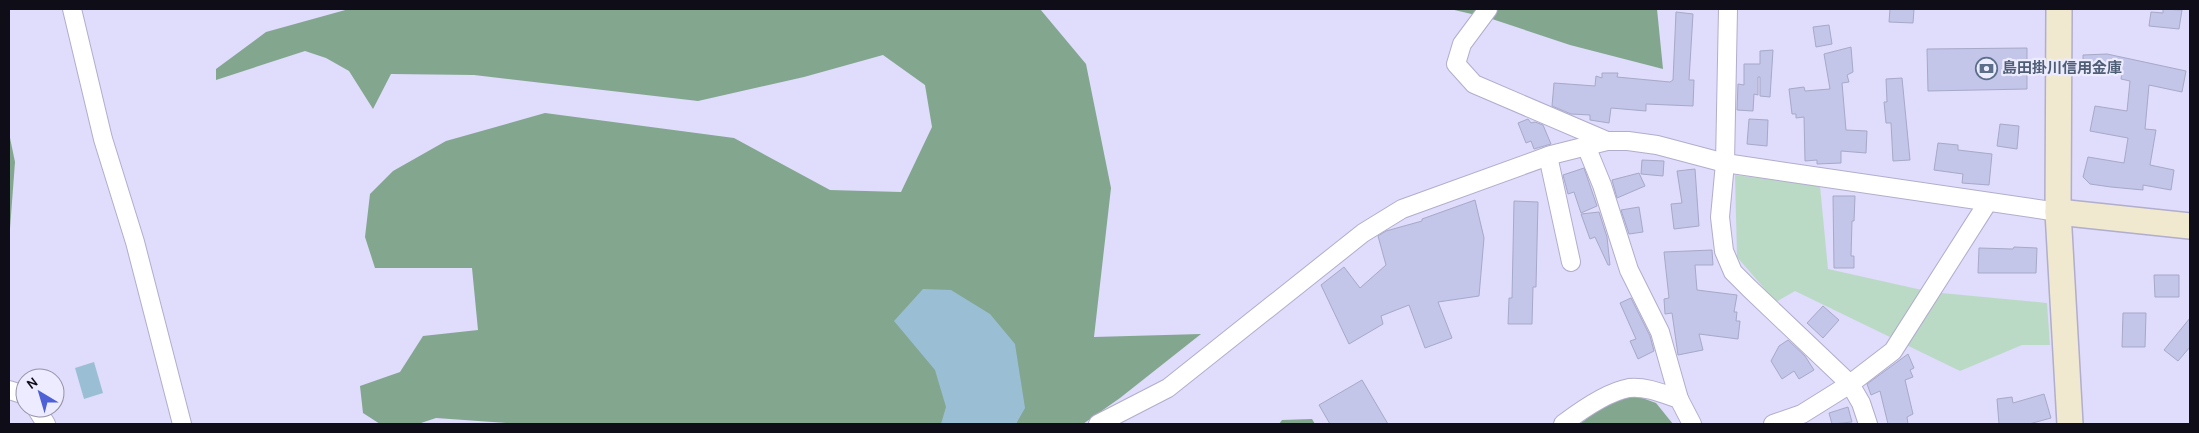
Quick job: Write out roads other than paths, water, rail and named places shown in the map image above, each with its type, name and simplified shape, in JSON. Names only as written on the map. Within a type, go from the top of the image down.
[{"type":"street","points":[[72,9],[103,139],[135,242],[182,424]]},
{"type":"street","points":[[1488,9],[1462,44],[1456,64],[1474,84],[1607,141]]},
{"type":"street","points":[[1728,9],[1726,163],[1720,217],[1724,251],[1733,272],[1850,384],[1861,404],[1868,424]]},
{"type":"street","points":[[2059,9],[2058,212],[2070,424]]},
{"type":"street","points":[[1098,424],[1168,388],[1363,233],[1402,209],[1548,156],[1607,141],[1628,141],[1657,145],[1726,163],[1988,202],[2058,212],[2190,226]]},
{"type":"street","points":[[1586,146],[1602,184],[1630,270],[1660,332],[1679,399],[1692,424]]},
{"type":"street","points":[[1548,156],[1571,262]]},
{"type":"street","points":[[1773,424],[1802,414],[1850,384],[1893,351],[1988,202]]},
{"type":"street","points":[[1563,424],[1589,404],[1629,388],[1654,391],[1679,399]]},
{"type":"water","points":[[923,289],[951,290],[990,314],[1015,344],[1025,408],[1016,424],[941,424],[946,407],[935,370],[894,321]]},
{"type":"water","points":[[94,362],[103,393],[84,399],[75,368]]},
{"type":"place","name":"島田掛川信用金庫","points":[[1986,68]]}]
